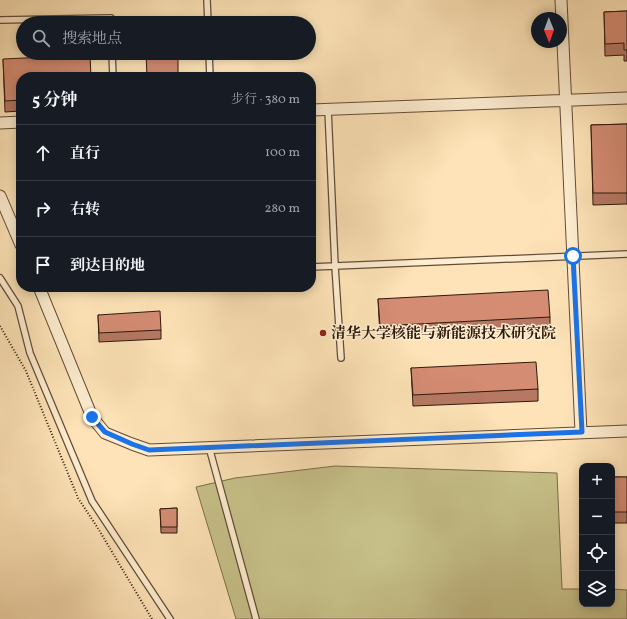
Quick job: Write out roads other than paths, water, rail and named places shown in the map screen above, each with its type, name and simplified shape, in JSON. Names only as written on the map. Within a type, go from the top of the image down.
[{"type":"street","points":[[562,0],[582,432]]},
{"type":"street","points":[[316,110],[627,98]]},
{"type":"street","points":[[0,123],[16,122]]},
{"type":"street","points":[[0,196],[16,233]]},
{"type":"street","points":[[41,292],[92,417],[105,432],[149,450],[627,431]]},
{"type":"lane","points":[[207,0],[208,16]]},
{"type":"lane","points":[[0,20],[16,20]]},
{"type":"lane","points":[[112,60],[113,72]]},
{"type":"lane","points":[[209,60],[210,72]]},
{"type":"lane","points":[[328,109],[341,358]]},
{"type":"lane","points":[[316,267],[627,254]]},
{"type":"lane","points":[[0,278],[18,306],[30,353],[92,501],[170,619]]},
{"type":"lane","points":[[209,447],[256,619]]},
{"type":"place","name":"清华大学核能与新能源技术研究院","points":[[323,333]]}]
